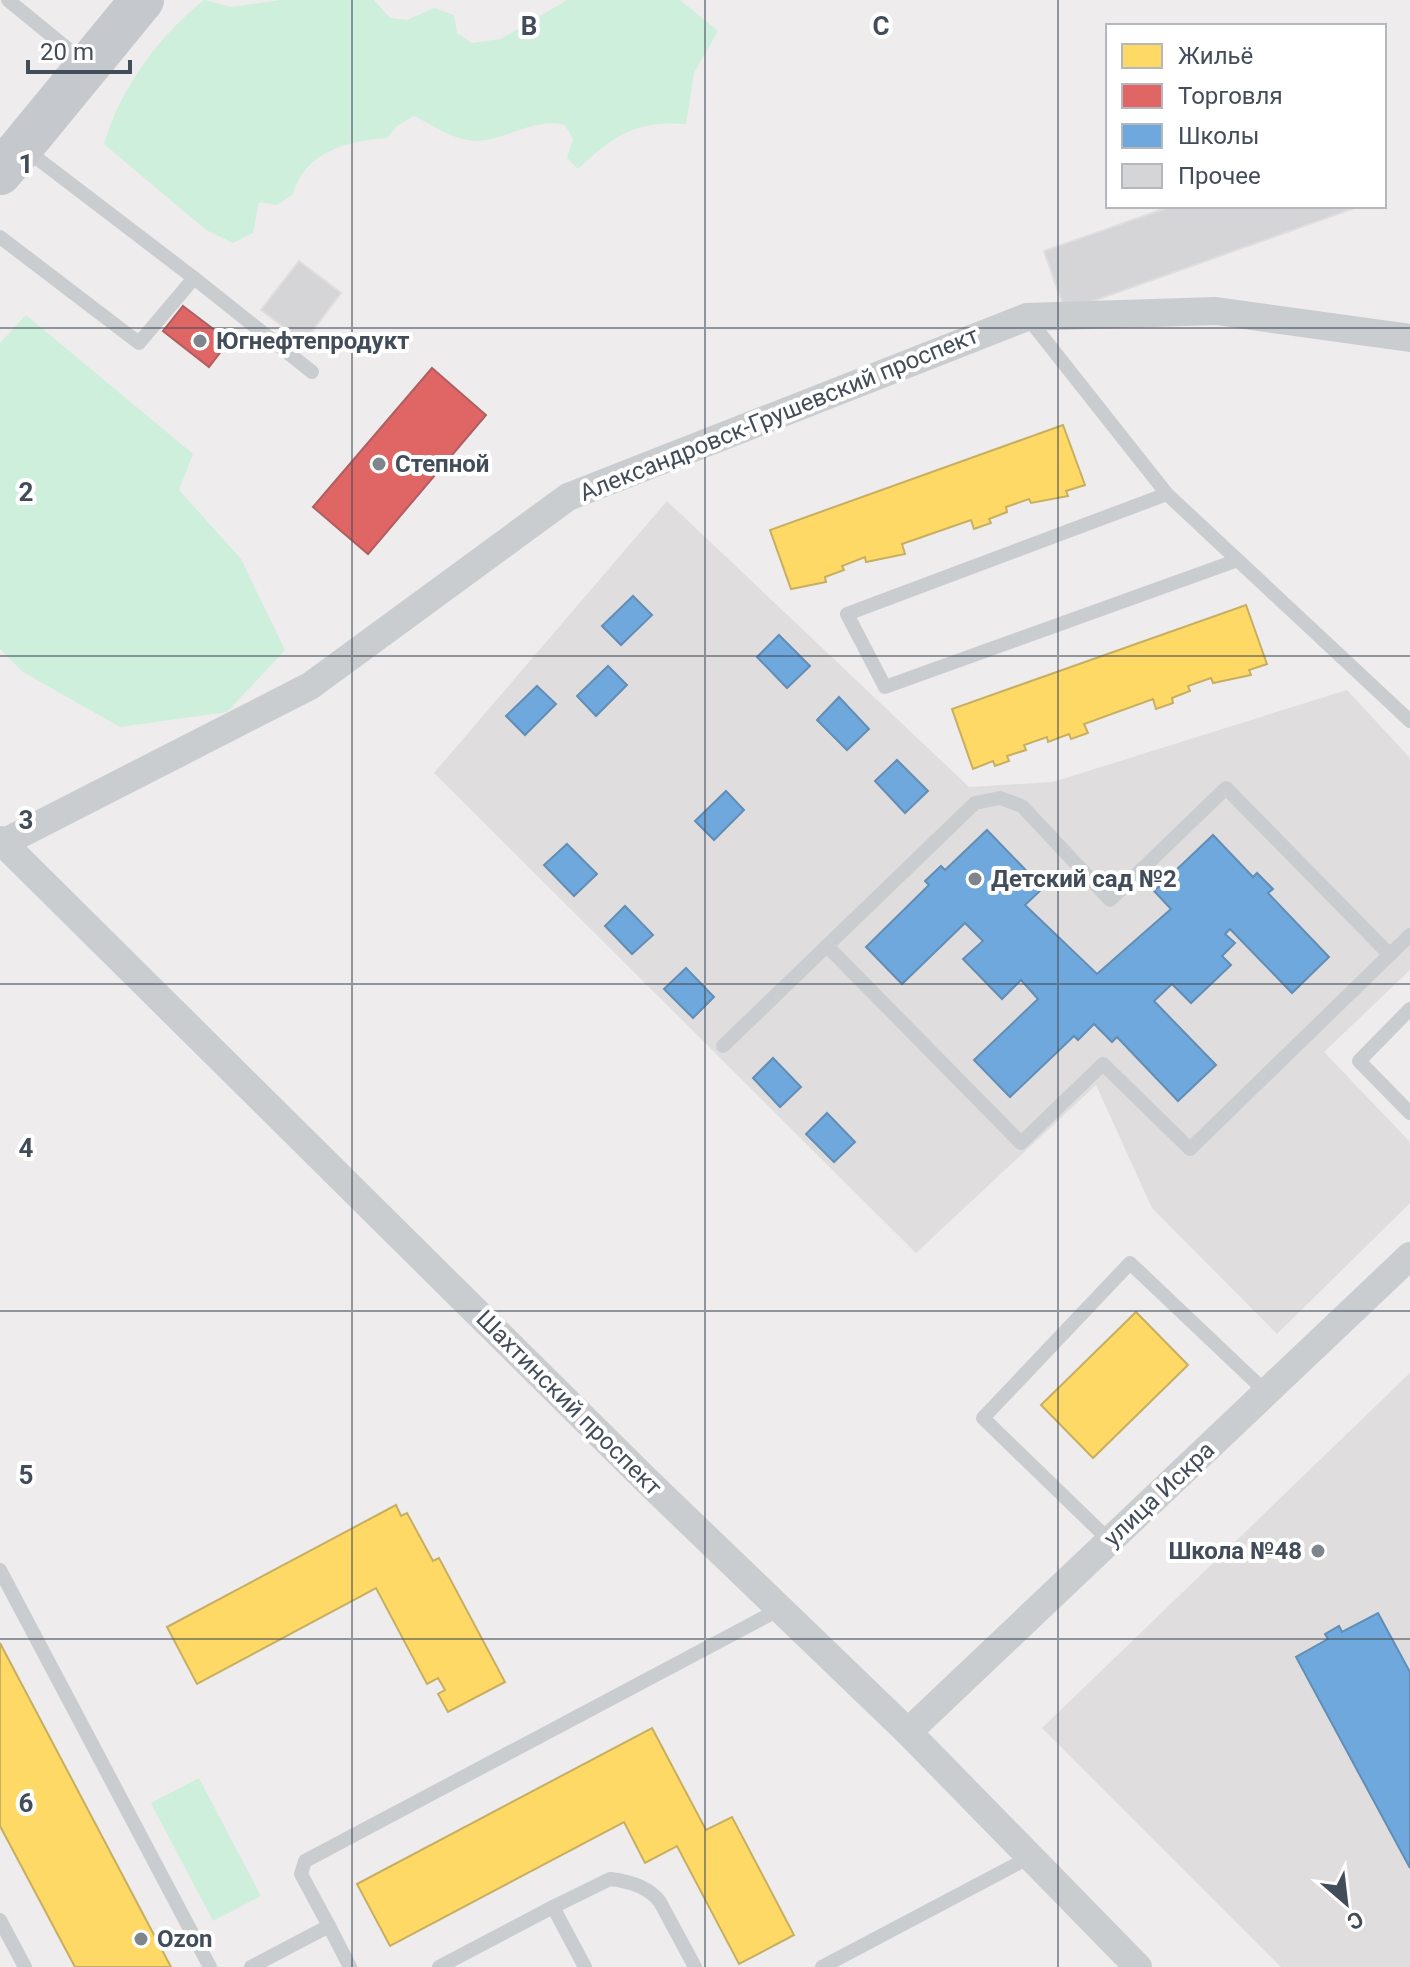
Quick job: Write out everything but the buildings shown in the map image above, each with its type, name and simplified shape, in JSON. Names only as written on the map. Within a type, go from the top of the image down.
[{"type":"main road","points":[[11,159],[142,0]]},
{"type":"street","name":"Александровск-Грушевский проспект","points":[[2,842],[310,686],[568,497],[1027,317],[1216,311],[1410,338]]},
{"type":"street","name":"Шахтинский проспект","points":[[2,842],[908,1732],[1138,1967]]},
{"type":"street","name":"улица Искра","points":[[908,1732],[1410,1256]]},
{"type":"lane","points":[[8,0],[87,65]]},
{"type":"lane","points":[[11,159],[194,278],[312,372]]},
{"type":"lane","points":[[0,237],[139,343],[194,278]]},
{"type":"lane","points":[[1027,317],[1167,494],[1410,721]]},
{"type":"lane","points":[[1167,494],[847,614],[885,687],[1238,560]]},
{"type":"lane","points":[[723,1046],[975,803],[1000,798],[1022,806],[1110,900],[1226,788],[1390,955]]},
{"type":"lane","points":[[827,946],[1021,1143],[1103,1064],[1190,1149],[1410,935]]},
{"type":"lane","points":[[1410,1009],[1359,1061],[1410,1113]]},
{"type":"lane","points":[[1110,1541],[983,1418],[1130,1263],[1266,1392]]},
{"type":"lane","points":[[0,1570],[210,1967]]},
{"type":"lane","points":[[350,1967],[301,1874],[305,1861],[780,1609]]},
{"type":"lane","points":[[822,1967],[1030,1857]]},
{"type":"lane","points":[[439,1967],[610,1879],[653,1892],[695,1967]]},
{"type":"lane","points":[[553,1907],[585,1967]]},
{"type":"lane","points":[[0,1920],[25,1967]]},
{"type":"lane","points":[[251,1967],[329,1926]]},
{"type":"shaded area","name":"Детский сад №2","points":[[667,501],[969,787],[1053,782],[1347,690],[1410,758],[1410,970],[1324,1052],[1410,1142],[1410,1203],[1277,1334],[1152,1208],[1096,1085],[916,1253],[434,773]]},
{"type":"shaded area","name":"Школа №48","points":[[1410,1373],[1410,1967],[1281,1967],[1042,1728]]},
{"type":"green space","points":[[204,0],[231,7],[280,0],[374,0],[390,18],[407,20],[434,8],[454,15],[457,33],[472,43],[501,39],[567,0],[680,0],[718,31],[694,73],[686,124],[653,125],[626,133],[602,147],[578,169],[567,158],[573,139],[565,125],[544,124],[470,141],[414,116],[397,126],[387,138],[343,146],[317,159],[307,168],[293,194],[277,205],[259,202],[253,233],[233,243],[206,230],[104,144],[120,103],[143,64],[171,30]]},
{"type":"green space","points":[[26,315],[193,454],[179,490],[241,559],[285,650],[227,712],[120,727],[23,672],[0,649],[0,343]]},
{"type":"green space","points":[[199,1778],[261,1896],[213,1921],[151,1803]]},
{"type":"place","name":"Югнефтепродукт","points":[[200,341]]},
{"type":"place","name":"Степной","points":[[379,464]]},
{"type":"place","name":"Детский сад №2","points":[[975,879]]},
{"type":"place","name":"Школа №48","points":[[1318,1551]]},
{"type":"place","name":"Ozon","points":[[141,1939]]}]
